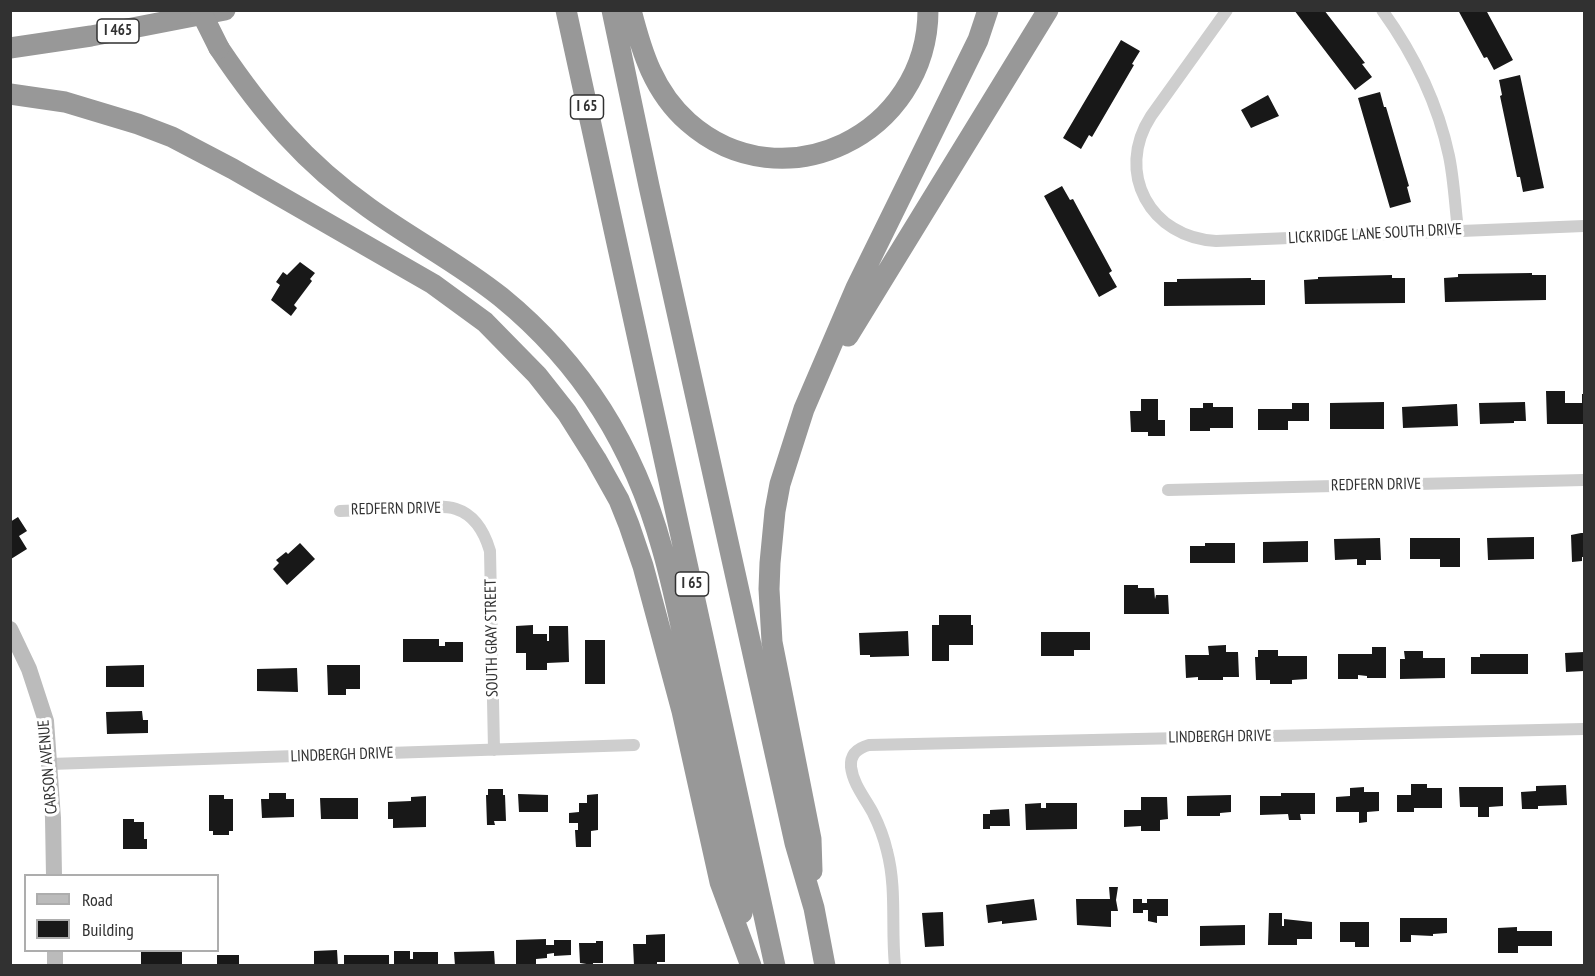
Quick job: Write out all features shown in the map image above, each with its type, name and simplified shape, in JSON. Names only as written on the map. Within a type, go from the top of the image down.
[{"type":"highway","points":[[200,10],[219,48],[250,94],[299,150],[366,206],[500,297],[554,347],[583,380],[602,408],[632,467],[662,546],[736,879],[751,965]]},
{"type":"highway","name":"I 465","points":[[10,48],[91,36],[225,10]]},
{"type":"highway","name":"I 65","points":[[566,10],[775,966]]},
{"type":"highway","points":[[612,10],[795,843],[814,908],[825,966]]},
{"type":"highway","points":[[631,10],[641,49],[651,74],[663,94],[688,122],[719,143],[743,152],[786,158],[817,155],[841,146],[863,134],[892,110],[906,89],[922,54],[928,10]]},
{"type":"highway","points":[[814,908],[811,839],[772,642],[769,606],[775,511],[787,459],[804,409],[856,288],[978,40],[988,10]]},
{"type":"highway","points":[[804,409],[1048,10]]},
{"type":"highway","points":[[10,93],[65,102],[138,124],[226,165],[434,284],[485,322],[537,375],[567,413],[619,501],[643,566],[682,711],[720,882],[751,965]]},
{"type":"main road","name":"CARSON AVENUE","points":[[10,629],[29,669],[43,711],[50,764],[54,874]]},
{"type":"street","name":"LICKRIDGE LANE SOUTH DRIVE","points":[[1227,10],[1151,116],[1139,141],[1136,167],[1140,188],[1154,212],[1169,226],[1191,237],[1216,241],[1584,226]]},
{"type":"street","points":[[1382,10],[1414,62],[1428,91],[1449,156],[1458,230]]},
{"type":"street","name":"REDFERN DRIVE","points":[[1168,490],[1584,480]]},
{"type":"street","name":"REDFERN DRIVE","points":[[340,511],[435,507],[456,509],[467,515],[481,528]]},
{"type":"street","name":"SOUTH GRAY STREET","points":[[481,528],[490,551],[494,750]]},
{"type":"street","name":"LINDBERGH DRIVE","points":[[895,966],[893,877],[879,826],[854,780],[851,761],[856,750],[869,745],[1584,729]]},
{"type":"street","name":"LINDBERGH DRIVE","points":[[50,764],[634,745]]},
{"type":"building","points":[[1294,10],[1324,10],[1365,63],[1362,64],[1372,77],[1355,90]]},
{"type":"building","points":[[1458,10],[1486,10],[1513,60],[1494,70],[1487,57],[1484,58]]},
{"type":"building","points":[[1121,40],[1140,51],[1092,137],[1089,135],[1081,149],[1063,138]]},
{"type":"building","points":[[1520,75],[1544,188],[1523,192],[1520,177],[1517,177],[1500,96],[1502,95],[1499,80]]},
{"type":"building","points":[[1380,92],[1409,186],[1407,187],[1411,202],[1390,208],[1358,98]]},
{"type":"building","points":[[1268,95],[1279,116],[1251,128],[1241,110]]},
{"type":"building","points":[[1062,186],[1070,200],[1073,199],[1112,271],[1109,273],[1117,287],[1099,297],[1044,196]]},
{"type":"building","points":[[300,262],[315,273],[310,279],[312,281],[294,305],[297,308],[291,316],[271,300],[280,285],[276,282],[283,272],[287,275]]},
{"type":"building","points":[[1532,273],[1532,275],[1546,275],[1546,300],[1445,302],[1444,278],[1458,277],[1458,274]]},
{"type":"building","points":[[1392,275],[1392,278],[1405,278],[1405,303],[1305,304],[1304,280],[1318,279],[1318,277]]},
{"type":"building","points":[[1251,278],[1251,280],[1265,280],[1265,305],[1164,306],[1164,282],[1177,282],[1177,279]]},
{"type":"building","points":[[1546,391],[1565,391],[1565,403],[1582,403],[1582,394],[1584,394],[1584,424],[1547,424]]},
{"type":"building","points":[[1141,399],[1158,399],[1158,420],[1165,420],[1165,436],[1148,436],[1148,432],[1131,432],[1130,411],[1141,411]]},
{"type":"building","points":[[1384,402],[1384,429],[1330,429],[1330,403]]},
{"type":"building","points":[[1525,402],[1526,421],[1480,424],[1479,403]]},
{"type":"building","points":[[1203,403],[1213,403],[1213,407],[1233,407],[1233,428],[1190,431],[1190,408],[1203,408]]},
{"type":"building","points":[[1292,403],[1309,403],[1309,421],[1288,421],[1288,430],[1258,430],[1258,409],[1292,409]]},
{"type":"building","points":[[1457,404],[1458,426],[1403,428],[1402,407]]},
{"type":"building","points":[[18,517],[27,531],[19,536],[27,549],[11,559],[10,522]]},
{"type":"building","points":[[1584,533],[1584,557],[1582,561],[1572,562],[1571,535]]},
{"type":"building","points":[[1534,537],[1534,559],[1488,560],[1487,538]]},
{"type":"building","points":[[1380,538],[1381,560],[1366,560],[1366,565],[1357,565],[1357,559],[1335,560],[1334,539]]},
{"type":"building","points":[[1410,538],[1460,538],[1460,567],[1440,567],[1440,559],[1410,559]]},
{"type":"building","points":[[1308,541],[1308,562],[1263,563],[1263,542]]},
{"type":"building","points":[[300,543],[315,559],[287,585],[273,569],[279,563],[276,560],[286,552],[288,554]]},
{"type":"building","points":[[1205,543],[1235,543],[1235,563],[1190,563],[1190,546],[1205,546]]},
{"type":"building","points":[[1124,585],[1154,588],[1155,599],[1156,595],[1168,595],[1169,614],[1124,614]]},
{"type":"building","points":[[939,615],[971,615],[973,645],[949,645],[949,661],[932,661],[932,625],[939,625]]},
{"type":"building","points":[[533,625],[533,634],[547,634],[547,641],[549,641],[549,626],[568,626],[569,662],[547,663],[547,670],[526,670],[526,653],[516,653],[516,626]]},
{"type":"building","points":[[908,631],[909,656],[860,655],[859,633]]},
{"type":"building","points":[[1041,632],[1090,632],[1090,650],[1074,650],[1074,656],[1041,656]]},
{"type":"building","points":[[403,639],[439,639],[439,646],[445,646],[445,642],[463,642],[463,662],[403,662]]},
{"type":"building","points":[[585,640],[605,640],[605,684],[585,684]]},
{"type":"building","points":[[1226,645],[1226,652],[1238,652],[1239,677],[1223,677],[1223,680],[1186,678],[1185,655],[1209,655],[1208,646]]},
{"type":"building","points":[[1372,647],[1386,647],[1386,678],[1367,678],[1367,676],[1358,675],[1358,679],[1338,679],[1338,654],[1372,654]]},
{"type":"building","points":[[1258,650],[1278,650],[1278,656],[1307,656],[1307,679],[1292,680],[1292,684],[1270,684],[1270,680],[1256,680],[1255,657],[1258,657]]},
{"type":"building","points":[[1404,651],[1423,651],[1423,658],[1445,658],[1445,678],[1400,679],[1400,659],[1405,659]]},
{"type":"building","points":[[1584,652],[1584,671],[1566,672],[1565,653]]},
{"type":"building","points":[[1480,654],[1528,654],[1528,674],[1471,674],[1471,657],[1480,657]]},
{"type":"building","points":[[144,665],[144,687],[106,687],[106,666]]},
{"type":"building","points":[[327,665],[360,665],[360,689],[346,689],[346,695],[328,695]]},
{"type":"building","points":[[297,668],[298,692],[257,691],[257,669]]},
{"type":"building","points":[[142,711],[143,720],[148,720],[148,733],[107,734],[106,712]]},
{"type":"building","points":[[1411,784],[1427,784],[1427,788],[1442,788],[1442,808],[1414,808],[1414,812],[1397,812],[1397,795],[1411,795]]},
{"type":"building","points":[[1566,785],[1567,805],[1522,809],[1521,792],[1536,791],[1536,786]]},
{"type":"building","points":[[1364,787],[1364,792],[1379,792],[1379,811],[1367,812],[1367,822],[1359,823],[1359,812],[1336,812],[1336,797],[1350,796],[1350,788]]},
{"type":"building","points":[[1459,787],[1503,787],[1503,806],[1489,807],[1489,817],[1478,817],[1478,807],[1460,807]]},
{"type":"building","points":[[488,789],[503,789],[506,821],[494,821],[495,825],[487,825],[486,795],[488,795]]},
{"type":"building","points":[[269,793],[286,793],[286,799],[294,799],[294,817],[262,818],[261,799],[269,799]]},
{"type":"building","points":[[1281,793],[1315,793],[1315,814],[1300,814],[1301,820],[1289,820],[1288,814],[1260,815],[1260,796],[1281,796]]},
{"type":"building","points":[[518,794],[548,795],[548,812],[519,812]]},
{"type":"building","points":[[598,794],[598,830],[591,831],[591,847],[576,847],[575,830],[578,830],[578,823],[569,823],[569,813],[579,812],[579,803],[587,803],[587,795]]},
{"type":"building","points":[[209,795],[224,795],[224,799],[233,799],[233,831],[229,831],[229,835],[213,835],[213,831],[209,831]]},
{"type":"building","points":[[1231,795],[1231,812],[1220,813],[1220,816],[1187,816],[1187,796]]},
{"type":"building","points":[[426,796],[426,827],[393,828],[393,819],[388,819],[388,802],[411,801],[411,797]]},
{"type":"building","points":[[1141,797],[1167,797],[1168,819],[1160,820],[1160,831],[1141,831],[1141,826],[1124,827],[1124,810],[1141,810]]},
{"type":"building","points":[[320,798],[358,798],[358,819],[321,819]]},
{"type":"building","points":[[1041,803],[1041,808],[1046,808],[1046,803],[1077,803],[1077,829],[1026,830],[1025,804]]},
{"type":"building","points":[[1009,809],[1010,826],[990,826],[990,829],[983,829],[983,814],[990,814],[990,810]]},
{"type":"building","points":[[123,819],[144,822],[144,839],[147,839],[147,849],[123,849]]},
{"type":"building","points":[[1109,887],[1118,887],[1116,900],[1118,911],[1111,911],[1111,927],[1077,925],[1076,899],[1110,899]]},
{"type":"building","points":[[1034,899],[1037,920],[1002,924],[1002,921],[988,923],[986,905]]},
{"type":"building","points":[[1133,899],[1142,899],[1142,903],[1147,903],[1147,899],[1168,899],[1168,916],[1157,916],[1157,923],[1148,921],[1148,910],[1143,910],[1143,913],[1133,913]]},
{"type":"building","points":[[943,912],[944,946],[925,947],[922,913]]},
{"type":"building","points":[[1269,913],[1282,913],[1282,926],[1284,926],[1284,919],[1312,922],[1312,939],[1297,939],[1297,945],[1268,945]]},
{"type":"building","points":[[1400,918],[1447,918],[1447,933],[1433,934],[1433,936],[1411,935],[1411,942],[1400,942]]},
{"type":"building","points":[[1340,922],[1369,922],[1369,947],[1355,947],[1355,942],[1340,942]]},
{"type":"building","points":[[1245,925],[1245,945],[1200,946],[1200,926]]},
{"type":"building","points":[[1517,927],[1517,931],[1552,931],[1552,946],[1518,946],[1518,953],[1498,953],[1498,928]]},
{"type":"building","points":[[665,934],[665,962],[657,962],[657,966],[634,966],[633,944],[646,944],[646,935]]},
{"type":"building","points":[[546,939],[546,945],[554,945],[554,940],[571,940],[571,955],[547,954],[547,958],[536,959],[536,964],[516,965],[516,940]]},
{"type":"building","points":[[596,941],[603,941],[603,963],[593,963],[593,965],[580,963],[579,943],[596,943]]},
{"type":"building","points":[[337,950],[338,966],[314,966],[314,951]]},
{"type":"building","points":[[394,951],[410,951],[410,959],[413,959],[413,952],[438,952],[438,966],[394,966]]},
{"type":"building","points":[[494,951],[495,966],[455,966],[454,952]]},
{"type":"building","points":[[141,952],[182,952],[182,966],[141,966]]},
{"type":"building","points":[[217,955],[239,955],[239,966],[217,966]]},
{"type":"building","points":[[344,955],[389,955],[389,966],[344,966]]}]
